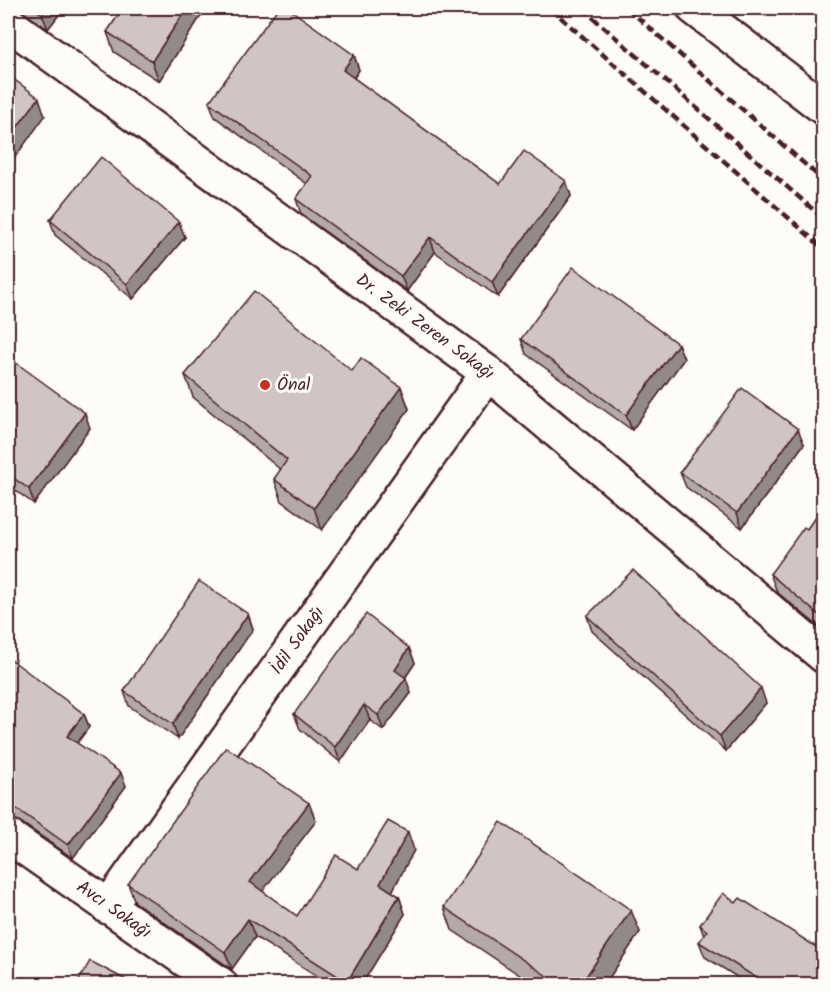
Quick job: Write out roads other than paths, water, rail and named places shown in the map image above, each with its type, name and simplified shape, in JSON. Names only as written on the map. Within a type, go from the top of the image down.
[{"type":"street","points":[[694,8],[824,108]]},
{"type":"street","name":"Dr. Zeki Zeren Sokağı","points":[[8,23],[488,373],[824,656]]},
{"type":"street","name":"İdil Sokağı","points":[[108,907],[488,373]]},
{"type":"street","name":"Avcı Sokağı","points":[[8,836],[220,984]]},
{"type":"railway","points":[[550,8],[824,249]]},
{"type":"railway","points":[[582,8],[824,219]]},
{"type":"railway","points":[[627,8],[824,181]]},
{"type":"place","name":"Önal","points":[[265,385]]}]
